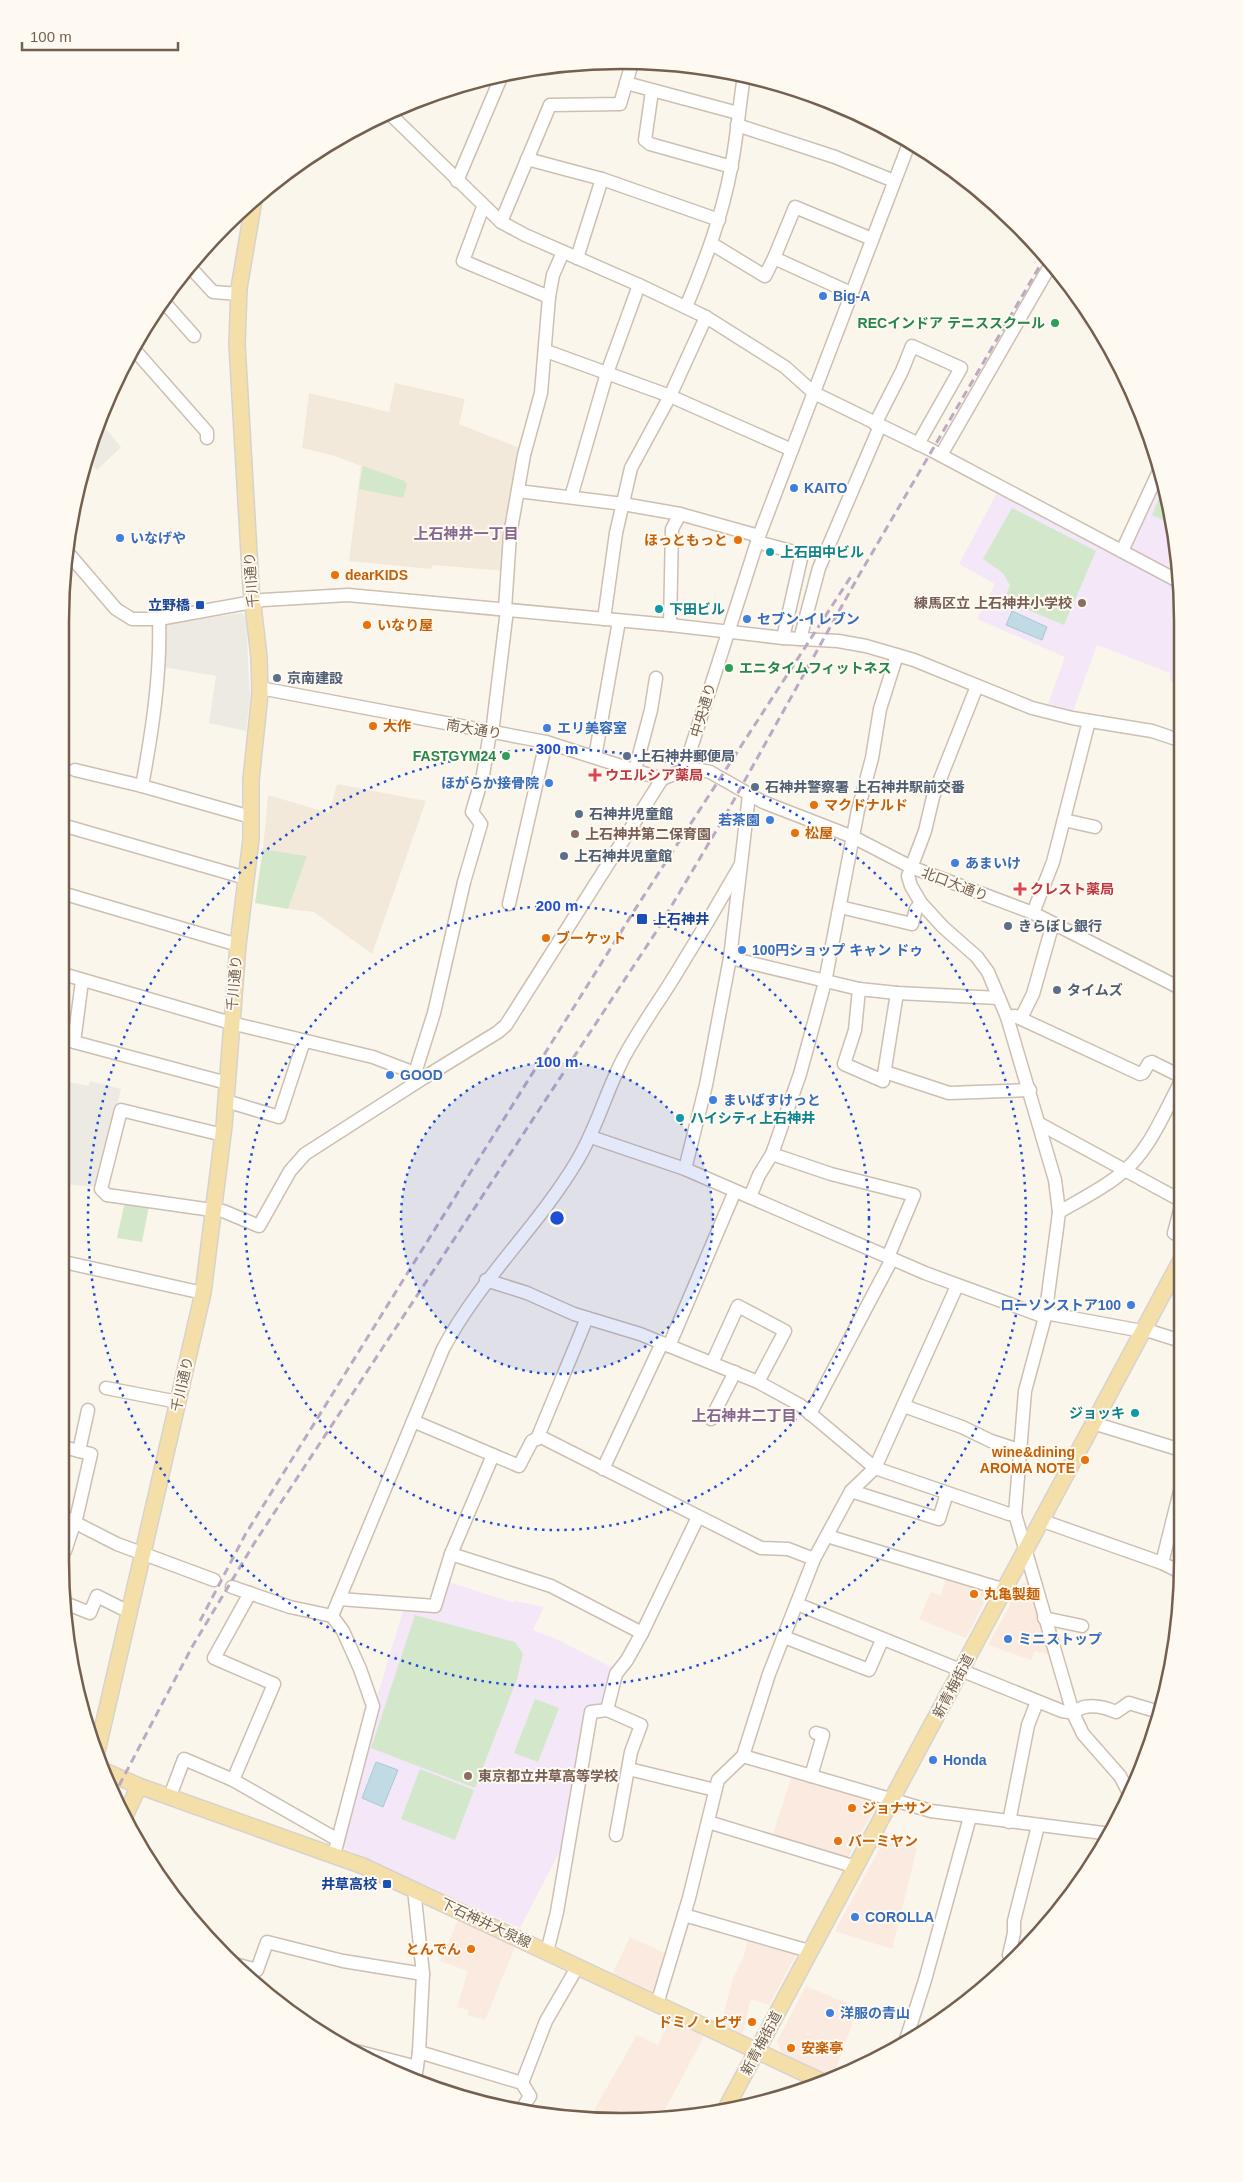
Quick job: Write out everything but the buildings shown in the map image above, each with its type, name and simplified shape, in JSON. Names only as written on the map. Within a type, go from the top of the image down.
[{"type":"main road","name":"千川通り","points":[[99,1741],[203,1293],[218,1210],[231,1023],[251,839],[251,780],[260,688],[259,657],[252,602],[239,396],[238,294],[252,211]]},
{"type":"main road","name":"新青梅街道","points":[[729,2103],[1174,1273]]},
{"type":"main road","points":[[112,1775],[138,1786],[128,1809]]},
{"type":"main road","name":"下石神井大泉線","points":[[138,1786],[336,1848],[363,1866],[815,2078]]},
{"type":"street","points":[[501,222],[550,105],[620,104],[630,69]]},
{"type":"street","points":[[457,181],[499,83]]},
{"type":"street","points":[[626,83],[738,119],[894,181]]},
{"type":"street","points":[[686,307],[712,244],[719,220],[732,166],[743,83]]},
{"type":"street","points":[[652,91],[646,140],[650,144],[732,166]]},
{"type":"street","points":[[394,118],[483,207],[501,222],[706,317],[785,367],[814,392],[941,455],[1172,578]]},
{"type":"street","name":"中央通り","points":[[684,770],[758,539],[907,149]]},
{"type":"street","points":[[527,159],[548,163],[602,179],[719,220]]},
{"type":"street","points":[[577,258],[602,179]]},
{"type":"street","points":[[483,207],[463,261],[549,297]]},
{"type":"street","points":[[712,244],[765,276],[795,207],[872,239]]},
{"type":"street","points":[[420,1075],[461,892],[481,824],[472,812],[491,732],[506,610],[510,535],[524,455],[541,392],[546,352],[549,297],[554,275],[563,252]]},
{"type":"street","points":[[774,258],[851,293]]},
{"type":"street","points":[[941,455],[1048,270]]},
{"type":"street","points":[[194,272],[213,292],[238,294]]},
{"type":"street","points":[[571,497],[607,373],[639,285]]},
{"type":"street","points":[[168,306],[194,336]]},
{"type":"street","points":[[604,619],[616,532],[631,468],[670,396],[706,317]]},
{"type":"street","points":[[800,639],[819,568],[912,346],[961,368],[918,444]]},
{"type":"street","points":[[546,352],[670,396],[792,450]]},
{"type":"street","points":[[138,354],[207,432],[207,438]]},
{"type":"street","points":[[1122,551],[1155,479]]},
{"type":"street","points":[[518,491],[623,504],[680,514],[802,554],[783,638]]},
{"type":"street","points":[[670,624],[672,530],[680,514]]},
{"type":"street","points":[[72,560],[116,609],[129,618],[159,620],[263,600],[348,595],[619,621],[670,624],[783,638],[838,641],[866,646],[914,660],[1032,708],[1090,721],[1152,731],[1174,738]]},
{"type":"street","points":[[142,786],[149,747],[158,667],[159,620]]},
{"type":"street","points":[[595,757],[619,621]]},
{"type":"street","points":[[750,1197],[759,1175],[772,1154],[786,1118],[825,982],[852,837],[872,758],[880,709],[897,656]]},
{"type":"street","points":[[635,770],[651,710],[656,678]]},
{"type":"street","points":[[977,686],[933,797],[925,831],[908,876],[909,882],[921,903],[943,927],[983,964],[1007,1017],[1055,1180],[1059,1212],[1045,1315],[1025,1391],[1022,1451],[1015,1514],[1024,1551],[1073,1713],[1083,1734],[1120,1776],[1126,1786]]},
{"type":"street","name":"南大通り","points":[[260,688],[546,742],[662,779]]},
{"type":"street","points":[[1033,913],[1053,862],[1090,721]]},
{"type":"street","points":[[509,904],[546,742]]},
{"type":"street","name":"北口大通り","points":[[684,770],[695,769],[710,772],[749,795],[852,837],[911,867],[1033,913],[1089,940],[1128,964],[1174,985]]},
{"type":"street","points":[[75,770],[142,786],[251,817]]},
{"type":"street","points":[[223,1136],[122,1110],[101,1189],[107,1195],[218,1210],[259,1226],[290,1171],[305,1154],[420,1075],[498,1032],[506,1025],[572,924],[662,779],[684,770]]},
{"type":"street","points":[[685,1168],[706,1085],[730,958],[749,795]]},
{"type":"street","points":[[1064,820],[1095,827]]},
{"type":"street","points":[[69,827],[246,878]]},
{"type":"street","points":[[332,1616],[447,1341],[486,1280],[528,1232],[546,1208],[591,1137],[624,1058],[693,948],[740,866]]},
{"type":"street","points":[[69,895],[238,945]]},
{"type":"street","points":[[840,907],[912,924],[916,909],[921,903]]},
{"type":"street","points":[[1021,1018],[1032,994],[1053,923]]},
{"type":"street","points":[[730,958],[859,989],[897,993],[999,998]]},
{"type":"street","points":[[69,976],[231,1023],[373,1057],[420,1075]]},
{"type":"street","points":[[82,981],[74,1042],[227,1083]]},
{"type":"street","points":[[859,989],[855,1030],[844,1064],[883,1081],[897,993]]},
{"type":"street","points":[[1007,1017],[1015,1016],[1021,1018],[1140,1074],[1144,1073],[1149,1063],[1152,1062],[1174,1073]]},
{"type":"street","points":[[226,1101],[279,1118],[304,1041]]},
{"type":"street","points":[[885,1072],[949,1093],[1030,1090]]},
{"type":"street","points":[[1059,1212],[1124,1171],[1149,1140],[1174,1094]]},
{"type":"street","points":[[1040,1124],[1174,1197]]},
{"type":"street","points":[[591,1137],[685,1168],[957,1286],[1045,1315],[1143,1330],[1174,1339]]},
{"type":"street","points":[[772,1154],[831,1174],[914,1196],[890,1258],[810,1414]]},
{"type":"street","points":[[603,1469],[666,1345],[735,1191]]},
{"type":"street","points":[[69,1263],[203,1293]]},
{"type":"street","points":[[486,1280],[527,1293],[587,1318],[666,1345],[758,1382],[800,1405],[874,1468],[1008,1514],[1015,1514]]},
{"type":"street","points":[[657,2004],[684,1915],[718,1780],[743,1756],[769,1674],[814,1559],[851,1491],[874,1468],[904,1406],[957,1286]]},
{"type":"street","points":[[712,1363],[738,1306],[785,1331],[758,1382]]},
{"type":"street","points":[[537,1439],[587,1318]]},
{"type":"street","points":[[711,1419],[735,1372]]},
{"type":"street","points":[[106,1388],[178,1402]]},
{"type":"street","points":[[904,1406],[962,1427],[991,1441],[1022,1451]]},
{"type":"street","points":[[88,1410],[73,1449],[91,1454],[69,1519],[117,1544],[214,1580]]},
{"type":"street","points":[[413,1421],[519,1466],[532,1441],[542,1437],[761,1548],[788,1549],[814,1559]]},
{"type":"street","points":[[1093,1422],[1174,1448]]},
{"type":"street","points":[[339,1599],[435,1606],[451,1554],[493,1455]]},
{"type":"street","points":[[851,1491],[939,1519],[947,1493]]},
{"type":"street","points":[[1162,1563],[1174,1515]]},
{"type":"street","points":[[608,1710],[616,1674],[627,1660],[642,1633],[698,1517]]},
{"type":"street","points":[[1040,1520],[1174,1568]]},
{"type":"street","points":[[827,1536],[1005,1590]]},
{"type":"street","points":[[451,1554],[551,1586],[642,1633]]},
{"type":"street","points":[[170,1796],[184,1759],[233,1780],[336,1848],[373,1706],[360,1668],[343,1631],[332,1616],[290,1607],[232,1586]]},
{"type":"street","points":[[233,1780],[274,1684],[214,1658],[250,1593]]},
{"type":"street","points":[[71,1604],[90,1613],[97,1596],[129,1612]]},
{"type":"street","points":[[797,1604],[1037,1702],[1073,1713],[1086,1707],[1106,1708],[1116,1712],[1129,1703],[1153,1710]]},
{"type":"street","points":[[1044,1618],[1082,1626]]},
{"type":"street","points":[[784,1637],[868,1670],[882,1640]]},
{"type":"street","points":[[1009,1822],[1028,1725],[1037,1702]]},
{"type":"street","points":[[547,1952],[557,1912],[591,1712],[608,1710],[641,1725],[631,1752],[616,1835]]},
{"type":"street","points":[[811,1776],[823,1735],[816,1733]]},
{"type":"street","points":[[743,1756],[930,1811],[1102,1833]]},
{"type":"street","points":[[629,1769],[716,1790]]},
{"type":"street","points":[[908,2033],[925,1980],[970,1817]]},
{"type":"street","points":[[708,1822],[856,1867]]},
{"type":"street","points":[[1009,1954],[1014,1932],[1014,1921],[1038,1826]]},
{"type":"street","points":[[414,1889],[423,1974],[419,2052],[416,2073]]},
{"type":"street","points":[[684,1915],[809,1951]]},
{"type":"street","points":[[248,1968],[257,1970],[267,1942],[343,1961],[423,1974]]},
{"type":"street","points":[[522,2083],[546,2021],[578,1966]]},
{"type":"street","points":[[419,2052],[522,2083],[530,2096],[524,2105]]},
{"type":"street","points":[[378,2056],[417,2066]]},
{"type":"shaded area","points":[[395,383],[465,399],[459,424],[522,449],[505,571],[433,565],[431,569],[349,561],[361,466],[335,456],[302,448],[309,393],[389,412]]},
{"type":"shaded area","points":[[104,427],[121,447],[97,470],[92,465]]},
{"type":"shaded area","points":[[1157,488],[1164,514],[1172,571],[1130,548]]},
{"type":"shaded area","name":"練馬区立 上石神井小学校","points":[[998,491],[1173,584],[1174,682],[1170,681],[1170,673],[1097,645],[1073,711],[1048,704],[1065,657],[977,619],[995,584],[959,564]]},
{"type":"shaded area","points":[[242,613],[246,618],[250,698],[246,731],[209,723],[216,676],[164,667],[166,652],[163,628],[167,624]]},
{"type":"shaded area","points":[[337,784],[426,801],[372,954],[314,912],[288,909],[307,856],[263,849],[268,795],[329,813]]},
{"type":"shaded area","points":[[90,1081],[121,1089],[97,1187],[69,1185],[69,1082],[89,1086]]},
{"type":"shaded area","points":[[947,1575],[991,1589],[966,1638],[919,1619],[931,1592],[941,1595]]},
{"type":"shaded area","name":"東京都立井草高等学校","points":[[449,1582],[514,1603],[515,1601],[544,1607],[533,1630],[554,1638],[615,1669],[604,1709],[590,1710],[564,1843],[520,1928],[340,1846],[377,1705],[377,1697],[403,1611],[439,1613]]},
{"type":"shaded area","points":[[1022,1583],[1029,1583],[1049,1655],[1035,1651],[1031,1660],[988,1645]]},
{"type":"shaded area","points":[[792,1775],[878,1802],[848,1857],[844,1858],[772,1837]]},
{"type":"shaded area","points":[[885,1839],[917,1848],[892,1949],[835,1931]]},
{"type":"shaded area","points":[[458,1920],[515,1947],[485,2020],[467,2015],[469,2010],[457,2007],[468,1971],[440,1961]]},
{"type":"shaded area","points":[[630,1937],[667,1954],[656,1994],[613,1973]]},
{"type":"shaded area","points":[[749,1937],[798,1951],[769,2005],[751,1999],[742,2034],[721,2024],[733,1978],[743,1959]]},
{"type":"shaded area","points":[[806,1986],[858,2008],[836,2070],[833,2071],[826,2074],[781,2052],[777,2041]]},
{"type":"shaded area","points":[[670,2020],[704,2036],[664,2111],[593,2112],[637,2035],[658,2045]]},
{"type":"green space","points":[[363,466],[405,481],[407,485],[403,498],[359,489]]},
{"type":"green space","points":[[1160,497],[1165,521],[1152,515]]},
{"type":"green space","points":[[1012,508],[1096,551],[1064,625],[1004,600],[1010,585],[1003,573],[983,559]]},
{"type":"green space","points":[[263,849],[307,856],[288,909],[255,903]]},
{"type":"green space","points":[[125,1201],[149,1206],[142,1242],[117,1238]]},
{"type":"green space","points":[[415,1615],[515,1642],[523,1654],[517,1679],[475,1788],[371,1748]]},
{"type":"green space","points":[[535,1699],[559,1708],[538,1762],[514,1753]]},
{"type":"green space","points":[[420,1769],[474,1790],[455,1840],[401,1819]]},
{"type":"water","points":[[1012,611],[1047,627],[1042,640],[1006,625]]},
{"type":"water","points":[[376,1762],[398,1770],[383,1807],[362,1798]]},
{"type":"railway","points":[[118,1787],[192,1647],[255,1542],[656,932],[725,816],[858,577],[1042,263]]},
{"type":"railway","points":[[200,1621],[245,1535],[410,1269],[634,911],[852,575]]},
{"type":"place","name":"Big-A","points":[[823,296]]},
{"type":"place","name":"RECインドア テニススクール","points":[[1055,323]]},
{"type":"place","name":"KAITO","points":[[794,488]]},
{"type":"place","name":"いなげや","points":[[120,538]]},
{"type":"place","name":"ほっともっと","points":[[738,540]]},
{"type":"place","name":"上石田中ビル","points":[[770,552]]},
{"type":"place","name":"dearKIDS","points":[[335,575]]},
{"type":"place","name":"練馬区立 上石神井小学校","points":[[1082,603]]},
{"type":"place","name":"立野橋","points":[[200,605]]},
{"type":"place","name":"下田ビル","points":[[659,609]]},
{"type":"place","name":"セブン-イレブン","points":[[747,619]]},
{"type":"place","name":"いなり屋","points":[[367,625]]},
{"type":"place","name":"エニタイムフィットネス","points":[[729,668]]},
{"type":"place","name":"京南建設","points":[[277,678]]},
{"type":"place","name":"大作","points":[[373,726]]},
{"type":"place","name":"エリ美容室","points":[[547,728]]},
{"type":"place","name":"FASTGYM24","points":[[506,756]]},
{"type":"place","name":"上石神井郵便局","points":[[627,756]]},
{"type":"place","name":"ウエルシア薬局","points":[[595,775]]},
{"type":"place","name":"ほがらか接骨院","points":[[549,783]]},
{"type":"place","name":"石神井警察署 上石神井駅前交番","points":[[755,787]]},
{"type":"place","name":"マクドナルド","points":[[814,805]]},
{"type":"place","name":"石神井児童館","points":[[579,814]]},
{"type":"place","name":"若茶園","points":[[770,820]]},
{"type":"place","name":"松屋","points":[[795,833]]},
{"type":"place","name":"上石神井第二保育園","points":[[575,834]]},
{"type":"place","name":"上石神井児童館","points":[[564,856]]},
{"type":"place","name":"あまいけ","points":[[955,863]]},
{"type":"place","name":"クレスト薬局","points":[[1020,889]]},
{"type":"place","name":"上石神井","points":[[642,919]]},
{"type":"place","name":"きらぼし銀行","points":[[1008,926]]},
{"type":"place","name":"ブーケット","points":[[546,938]]},
{"type":"place","name":"100円ショップ キャン ドゥ","points":[[742,950]]},
{"type":"place","name":"タイムズ","points":[[1057,990]]},
{"type":"place","name":"GOOD","points":[[390,1075]]},
{"type":"place","name":"まいばすけっと","points":[[713,1100]]},
{"type":"place","name":"ハイシティ上石神井","points":[[680,1118]]},
{"type":"place","name":"ローソンストア100","points":[[1131,1305]]},
{"type":"place","name":"ジョッキ","points":[[1135,1413]]},
{"type":"place","name":"wine&dining AROMA NOTE","points":[[1085,1460]]},
{"type":"place","name":"丸亀製麺","points":[[974,1594]]},
{"type":"place","name":"ミニストップ","points":[[1008,1639]]},
{"type":"place","name":"Honda","points":[[933,1760]]},
{"type":"place","name":"東京都立井草高等学校","points":[[468,1776]]},
{"type":"place","name":"ジョナサン","points":[[852,1808]]},
{"type":"place","name":"バーミヤン","points":[[838,1841]]},
{"type":"place","name":"井草高校","points":[[387,1884]]},
{"type":"place","name":"COROLLA","points":[[855,1917]]},
{"type":"place","name":"とんでん","points":[[471,1949]]},
{"type":"place","name":"洋服の青山","points":[[830,2013]]},
{"type":"place","name":"ドミノ・ピザ","points":[[752,2022]]},
{"type":"place","name":"安楽亭","points":[[791,2048]]},
{"type":"district","name":"上石神井一丁目","points":[[466,533]]},
{"type":"district","name":"上石神井二丁目","points":[[744,1415]]}]
